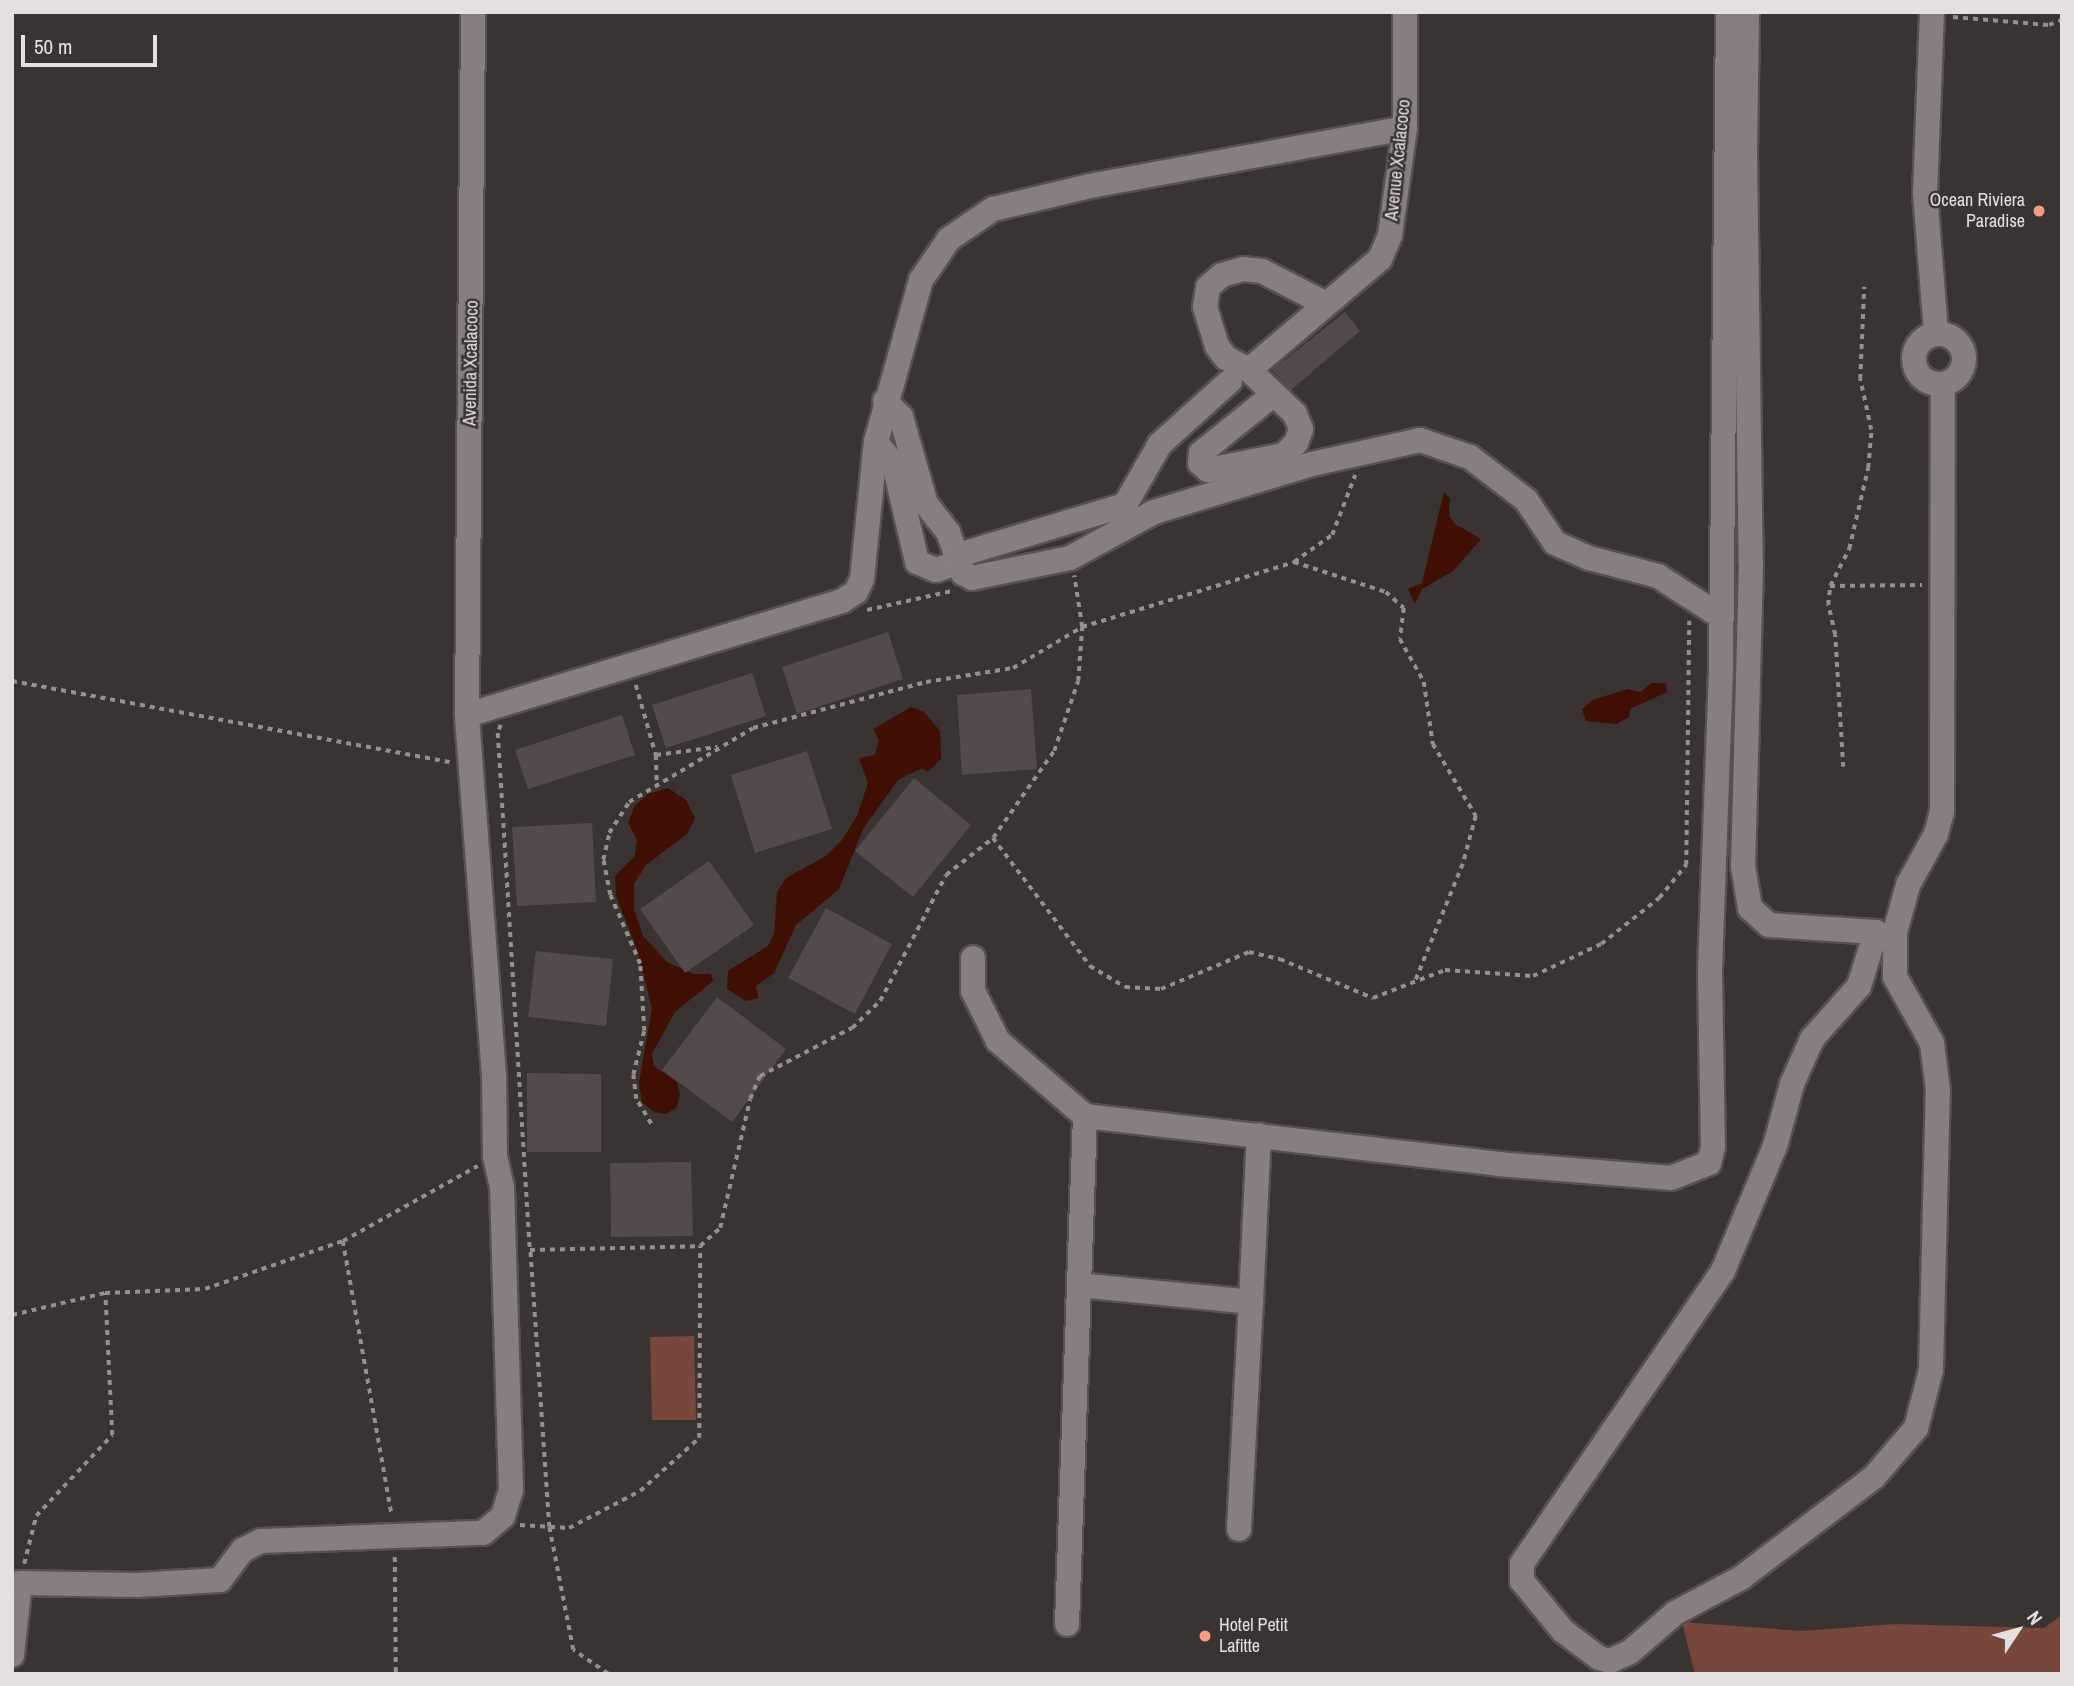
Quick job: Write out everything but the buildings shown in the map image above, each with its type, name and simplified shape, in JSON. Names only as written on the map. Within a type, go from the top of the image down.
[{"type":"street","name":"Avenida Xcalacoco","points":[[473,12],[467,715],[494,1076],[495,1156],[502,1187],[511,1490],[503,1516]]},
{"type":"street","name":"Avenue Xcalacoco","points":[[909,541],[917,562],[925,569],[1125,505],[1160,444],[1380,259],[1390,235],[1405,128],[1405,12]]},
{"type":"street","points":[[973,958],[973,991],[999,1041],[1085,1116],[1498,1164],[1671,1178],[1709,1163],[1713,1147],[1710,970],[1720,616],[1728,12]]},
{"type":"street","points":[[1747,12],[1745,154],[1751,565],[1743,866],[1750,908],[1769,925],[1885,932]]},
{"type":"street","points":[[1932,14],[1925,192],[1936,334]]},
{"type":"street","points":[[467,715],[842,601],[856,592],[862,579],[876,442],[885,401],[921,280],[948,239],[993,209],[1090,186],[1405,128]]},
{"type":"street","points":[[1160,444],[1200,463],[1208,470],[1284,455],[1296,443],[1301,429],[1295,414],[1274,394],[1239,376],[1226,358],[1208,317],[1208,288],[1222,275],[1243,269],[1262,271],[1326,304]]},
{"type":"street","points":[[1936,334],[1958,342],[1965,356],[1957,378],[1942,385],[1921,377],[1914,362],[1917,347],[1936,334]]},
{"type":"street","points":[[1885,932],[1895,977],[1932,1043],[1938,1090],[1931,1370],[1916,1427],[1874,1477],[1741,1577],[1675,1613],[1630,1652],[1610,1661],[1599,1658],[1563,1631],[1522,1581],[1522,1564],[1723,1271],[1776,1146],[1802,1061],[1812,1039],[1859,986],[1885,932],[1908,885],[1936,834],[1942,811],[1942,385]]},
{"type":"street","points":[[1200,463],[1201,453],[1274,394]]},
{"type":"street","points":[[885,401],[901,417],[926,503],[948,532],[956,560],[972,578],[1070,558],[1154,512],[1312,464],[1420,440],[1470,457],[1526,500],[1555,543],[1589,558],[1658,576],[1720,616]]},
{"type":"street","points":[[876,442],[894,464],[909,541],[948,532]]},
{"type":"street","points":[[1067,1624],[1085,1116]]},
{"type":"street","points":[[1239,1529],[1258,1135]]},
{"type":"street","points":[[1079,1285],[1251,1302]]},
{"type":"street","points":[[12,1655],[20,1583],[137,1585],[220,1580],[243,1550],[261,1541],[396,1534],[483,1533],[503,1516]]},
{"type":"path","points":[[1932,14],[2049,25],[2062,20]]},
{"type":"path","points":[[1843,767],[1835,635],[1828,605],[1830,586],[1849,549],[1868,468],[1871,429],[1860,379],[1864,287]]},
{"type":"path","points":[[651,1124],[636,1099],[633,1075],[644,1031],[640,964],[610,895],[603,860],[609,833],[629,802],[657,782],[753,728],[926,682],[1013,668],[1082,627],[1294,562],[1332,535],[1357,469]]},
{"type":"path","points":[[1294,562],[1386,592],[1404,608],[1400,639],[1424,682],[1433,744],[1476,816],[1463,864],[1415,982]]},
{"type":"path","points":[[530,1250],[700,1246],[720,1228],[750,1099],[760,1076],[852,1028],[880,1001],[946,875],[993,838],[1054,751],[1078,681],[1082,627],[1071,564]]},
{"type":"path","points":[[1830,586],[1942,585]]},
{"type":"path","points":[[856,612],[964,588]]},
{"type":"path","points":[[993,838],[1090,966],[1125,987],[1161,989],[1249,952],[1280,959],[1373,998],[1445,970],[1532,976],[1601,944],[1659,898],[1686,864],[1690,624],[1686,614]]},
{"type":"path","points":[[634,679],[656,755],[657,782]]},
{"type":"path","points":[[12,681],[470,765]]},
{"type":"path","points":[[502,721],[498,733],[549,1527],[573,1650],[608,1674]]},
{"type":"path","points":[[656,755],[719,747]]},
{"type":"path","points":[[12,1315],[105,1293],[205,1289],[343,1241],[495,1156]]},
{"type":"path","points":[[343,1241],[396,1534],[396,1674]]},
{"type":"path","points":[[503,1516],[522,1526],[569,1528],[640,1491],[698,1438],[700,1246]]},
{"type":"path","points":[[20,1583],[36,1516],[112,1435],[105,1293]]},
{"type":"shaded area","points":[[1444,492],[1450,498],[1449,516],[1455,524],[1481,539],[1453,571],[1422,589],[1415,604],[1408,589],[1422,583]]},
{"type":"shaded area","points":[[1652,683],[1666,683],[1667,692],[1630,709],[1629,717],[1616,724],[1586,721],[1582,709],[1593,700],[1627,689],[1640,692]]},
{"type":"shaded area","points":[[911,707],[924,712],[940,731],[941,759],[928,772],[922,768],[898,780],[863,829],[839,889],[796,925],[774,973],[756,986],[759,998],[746,1001],[727,989],[728,971],[768,946],[774,934],[777,892],[786,878],[826,856],[842,840],[857,816],[868,783],[859,758],[875,755],[879,740],[873,729]]},
{"type":"shaded area","points":[[668,788],[686,800],[695,818],[687,834],[646,865],[634,884],[634,909],[643,936],[667,962],[694,974],[711,974],[713,981],[675,1012],[652,1054],[654,1066],[677,1082],[680,1094],[677,1107],[666,1114],[654,1112],[642,1102],[639,1083],[652,1008],[637,949],[616,896],[615,876],[635,856],[637,840],[628,823],[634,807],[648,794]]},
{"type":"shaded area","points":[[694,1336],[696,1420],[652,1420],[650,1337]]},
{"type":"shaded area","points":[[2062,1615],[2060,1674],[1695,1674],[1682,1622],[1802,1631],[1894,1624],[2044,1628]]},
{"type":"place","name":"Ocean Riviera Paradise","points":[[2039,211]]},
{"type":"place","name":"Hotel Petit Lafitte","points":[[1205,1636]]}]
